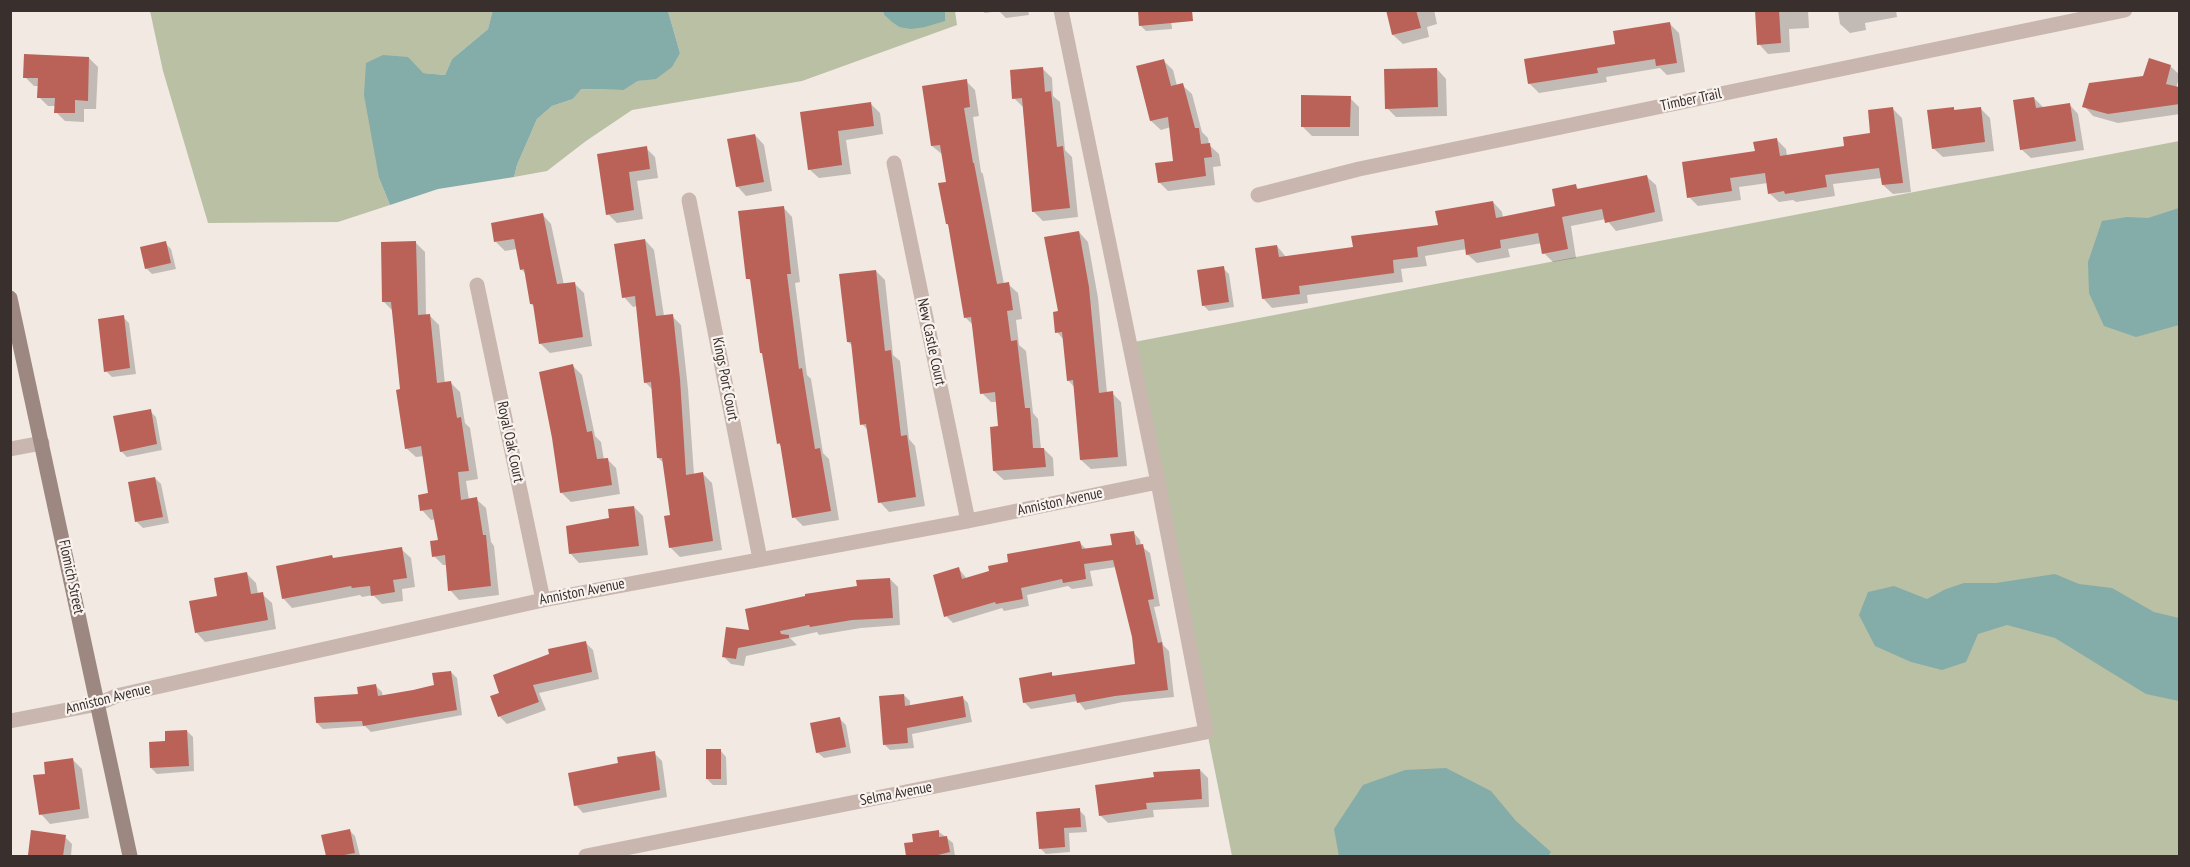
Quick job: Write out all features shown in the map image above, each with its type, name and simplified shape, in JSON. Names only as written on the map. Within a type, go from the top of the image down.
[{"type":"street","points":[[1061,10],[1158,482]]},
{"type":"street","name":"Timber Trail","points":[[1258,195],[1359,169],[2125,10]]},
{"type":"street","name":"New Castle Court","points":[[894,163],[968,521]]},
{"type":"street","name":"Kings Port Court","points":[[689,200],[760,559]]},
{"type":"street","name":"Royal Oak Court","points":[[477,285],[543,600]]},
{"type":"street","name":"Flomich Street","points":[[10,298],[130,856]]},
{"type":"street","points":[[10,449],[42,443]]},
{"type":"street","name":"Anniston Avenue","points":[[10,721],[98,704],[116,696],[543,600],[968,521],[1158,482]]},
{"type":"street","name":"Selma Avenue","points":[[586,856],[1206,732],[1158,482]]},
{"type":"green space","points":[[150,11],[493,11],[488,29],[452,59],[445,75],[423,73],[379,178],[390,205],[338,222],[208,223],[163,71]]},
{"type":"green space","points":[[668,11],[883,11],[884,15],[899,27],[944,21],[945,11],[955,11],[957,25],[802,81],[632,110],[547,171],[514,177],[537,119],[552,106],[573,99],[580,89],[624,90],[638,81],[656,78],[680,53]]},
{"type":"green space","points":[[2179,141],[2179,856],[1232,856],[1129,343]]},
{"type":"water","points":[[493,10],[668,11],[680,53],[672,67],[656,79],[638,81],[624,90],[581,89],[573,99],[552,106],[537,119],[514,177],[438,189],[390,205],[379,178],[364,95],[366,63],[383,55],[408,57],[423,73],[445,75],[452,59],[488,29]]},
{"type":"water","points":[[883,11],[945,11],[945,21],[911,29],[899,27],[884,15]]},
{"type":"water","points":[[2179,208],[2179,325],[2136,337],[2104,326],[2089,293],[2088,262],[2102,221],[2127,217],[2148,218]]},
{"type":"water","points":[[2055,574],[2079,584],[2112,588],[2154,612],[2179,618],[2179,701],[2146,694],[2055,638],[2007,625],[1978,634],[1966,662],[1942,670],[1911,662],[1875,646],[1859,615],[1868,592],[1894,586],[1927,599],[1964,583],[1996,583]]},
{"type":"water","points":[[1446,768],[1491,791],[1516,821],[1551,852],[1548,856],[1339,856],[1334,829],[1363,785],[1405,770]]},
{"type":"building","points":[[1138,10],[1192,10],[1193,21],[1139,26]]},
{"type":"building","points":[[1386,10],[1416,10],[1421,28],[1392,35]]},
{"type":"building","points":[[1755,10],[1779,10],[1781,43],[1757,45]]},
{"type":"building","points":[[1670,22],[1677,63],[1656,66],[1655,59],[1597,68],[1598,73],[1528,84],[1524,59],[1615,44],[1613,31]]},
{"type":"building","points":[[24,54],[89,57],[88,101],[75,100],[75,113],[54,113],[55,98],[37,98],[38,78],[23,78]]},
{"type":"building","points":[[2149,58],[2171,65],[2166,84],[2179,87],[2180,104],[2108,114],[2082,107],[2089,83],[2143,76]]},
{"type":"building","points":[[1164,59],[1171,86],[1183,83],[1195,128],[1199,128],[1201,144],[1210,143],[1212,157],[1204,158],[1206,176],[1158,183],[1155,163],[1173,161],[1168,117],[1150,121],[1136,66]]},
{"type":"building","points":[[1043,67],[1045,92],[1051,91],[1057,147],[1063,146],[1070,208],[1032,212],[1022,98],[1012,99],[1010,70]]},
{"type":"building","points":[[1437,68],[1438,107],[1385,109],[1384,69]]},
{"type":"building","points":[[967,79],[970,107],[964,108],[997,284],[1009,282],[1013,310],[1007,311],[1011,341],[1017,340],[1025,408],[1030,408],[1033,448],[1044,448],[1046,467],[993,471],[990,427],[998,426],[995,392],[980,394],[971,317],[964,318],[948,224],[946,224],[938,183],[946,182],[940,145],[931,146],[922,86]]},
{"type":"building","points":[[1301,95],[1351,96],[1350,127],[1301,127]]},
{"type":"building","points":[[2034,97],[2036,108],[2070,103],[2076,141],[2020,150],[2013,100]]},
{"type":"building","points":[[871,102],[874,126],[838,131],[842,165],[808,170],[800,112]]},
{"type":"building","points":[[1893,107],[1903,183],[1882,185],[1879,168],[1825,175],[1827,187],[1785,194],[1784,191],[1768,194],[1765,173],[1730,178],[1732,191],[1687,198],[1682,162],[1755,151],[1753,142],[1777,138],[1780,156],[1844,146],[1843,137],[1870,133],[1868,110]]},
{"type":"building","points":[[1954,107],[1954,110],[1981,107],[1985,142],[1932,149],[1927,110]]},
{"type":"building","points":[[755,134],[764,182],[736,187],[727,139]]},
{"type":"building","points":[[647,146],[650,169],[629,172],[634,210],[606,215],[597,154]]},
{"type":"building","points":[[1647,175],[1655,212],[1605,223],[1602,209],[1562,217],[1568,249],[1542,254],[1538,233],[1500,240],[1501,248],[1466,255],[1464,239],[1417,247],[1418,257],[1393,260],[1394,273],[1299,286],[1300,294],[1262,299],[1255,248],[1277,245],[1279,257],[1353,247],[1351,236],[1438,225],[1435,211],[1493,201],[1496,218],[1555,206],[1552,189],[1576,184],[1577,189]]},
{"type":"building","points":[[784,206],[791,274],[787,274],[799,369],[802,368],[815,449],[820,448],[831,511],[792,518],[780,443],[777,444],[762,353],[760,353],[750,279],[746,279],[738,211]]},
{"type":"building","points":[[543,213],[557,284],[575,282],[583,337],[539,344],[533,304],[530,304],[524,269],[520,270],[514,239],[494,242],[491,223]]},
{"type":"building","points":[[1079,231],[1089,287],[1099,393],[1113,391],[1118,457],[1080,460],[1073,380],[1067,381],[1062,332],[1055,333],[1053,312],[1058,311],[1044,237]]},
{"type":"building","points":[[645,239],[656,316],[673,314],[686,475],[703,472],[713,541],[669,548],[664,516],[670,515],[662,458],[657,458],[651,382],[644,383],[635,296],[622,298],[614,244]]},
{"type":"building","points":[[166,241],[171,263],[145,269],[140,247]]},
{"type":"building","points":[[416,241],[418,315],[430,314],[437,383],[451,381],[457,418],[461,417],[469,471],[458,472],[461,500],[477,497],[483,535],[486,535],[491,586],[448,591],[445,555],[432,557],[430,541],[438,540],[432,509],[420,511],[418,495],[428,493],[421,446],[405,449],[396,390],[400,389],[391,302],[382,302],[381,242]]},
{"type":"building","points":[[1224,266],[1229,302],[1202,306],[1197,270]]},
{"type":"building","points":[[876,270],[885,351],[891,350],[901,436],[907,435],[916,497],[878,503],[866,424],[860,425],[851,342],[847,342],[839,274]]},
{"type":"building","points":[[124,315],[130,368],[104,372],[98,319]]},
{"type":"building","points":[[573,364],[587,432],[592,431],[597,459],[608,458],[612,485],[560,493],[539,372]]},
{"type":"building","points":[[151,409],[157,444],[120,452],[113,416]]},
{"type":"building","points":[[155,477],[163,517],[135,522],[128,482]]},
{"type":"building","points":[[634,506],[639,546],[569,554],[566,526],[609,518],[608,509]]},
{"type":"building","points":[[1134,531],[1136,545],[1143,544],[1154,599],[1148,600],[1158,643],[1162,642],[1168,690],[1077,703],[1075,694],[1023,703],[1019,678],[1052,672],[1052,676],[1135,664],[1132,637],[1113,560],[1084,564],[1086,579],[1063,583],[1062,579],[1021,588],[1023,599],[996,604],[995,602],[944,617],[933,575],[959,567],[962,579],[989,571],[988,566],[1008,562],[1007,554],[1080,541],[1082,549],[1112,545],[1110,534]]},
{"type":"building","points":[[402,547],[407,578],[393,580],[395,592],[371,596],[370,586],[352,588],[351,586],[282,599],[276,566],[332,555],[333,558]]},
{"type":"building","points":[[247,572],[251,594],[263,592],[268,620],[195,633],[189,601],[217,596],[214,578]]},
{"type":"building","points":[[890,578],[893,618],[852,620],[780,631],[781,634],[789,635],[789,638],[738,648],[736,659],[722,657],[726,627],[749,630],[745,609],[805,596],[805,594],[857,586],[856,580]]},
{"type":"building","points":[[586,641],[592,672],[533,685],[539,702],[498,717],[490,696],[499,693],[493,675],[549,654],[548,649]]},
{"type":"building","points":[[451,671],[457,710],[363,726],[362,721],[316,723],[314,697],[358,694],[357,687],[376,684],[378,696],[413,690],[434,685],[432,673]]},
{"type":"building","points":[[904,694],[905,706],[963,696],[966,717],[907,728],[908,743],[883,745],[879,696]]},
{"type":"building","points":[[840,717],[846,747],[816,753],[810,723]]},
{"type":"building","points":[[187,730],[189,766],[150,768],[149,742],[165,741],[165,731]]},
{"type":"building","points":[[706,749],[721,749],[721,779],[706,779]]},
{"type":"building","points":[[655,751],[660,790],[574,806],[568,773],[618,763],[617,757]]},
{"type":"building","points":[[73,758],[80,809],[39,815],[33,775],[45,774],[44,762]]},
{"type":"building","points":[[1200,769],[1202,799],[1146,803],[1147,809],[1099,816],[1095,785],[1154,777],[1153,772]]},
{"type":"building","points":[[1080,808],[1081,827],[1064,828],[1065,847],[1039,849],[1036,812]]},
{"type":"building","points":[[350,829],[355,853],[326,856],[321,835]]},
{"type":"building","points":[[31,830],[66,835],[63,856],[28,855]]},
{"type":"building","points":[[939,830],[939,837],[947,836],[950,852],[934,856],[906,856],[904,843],[913,842],[912,834]]}]
